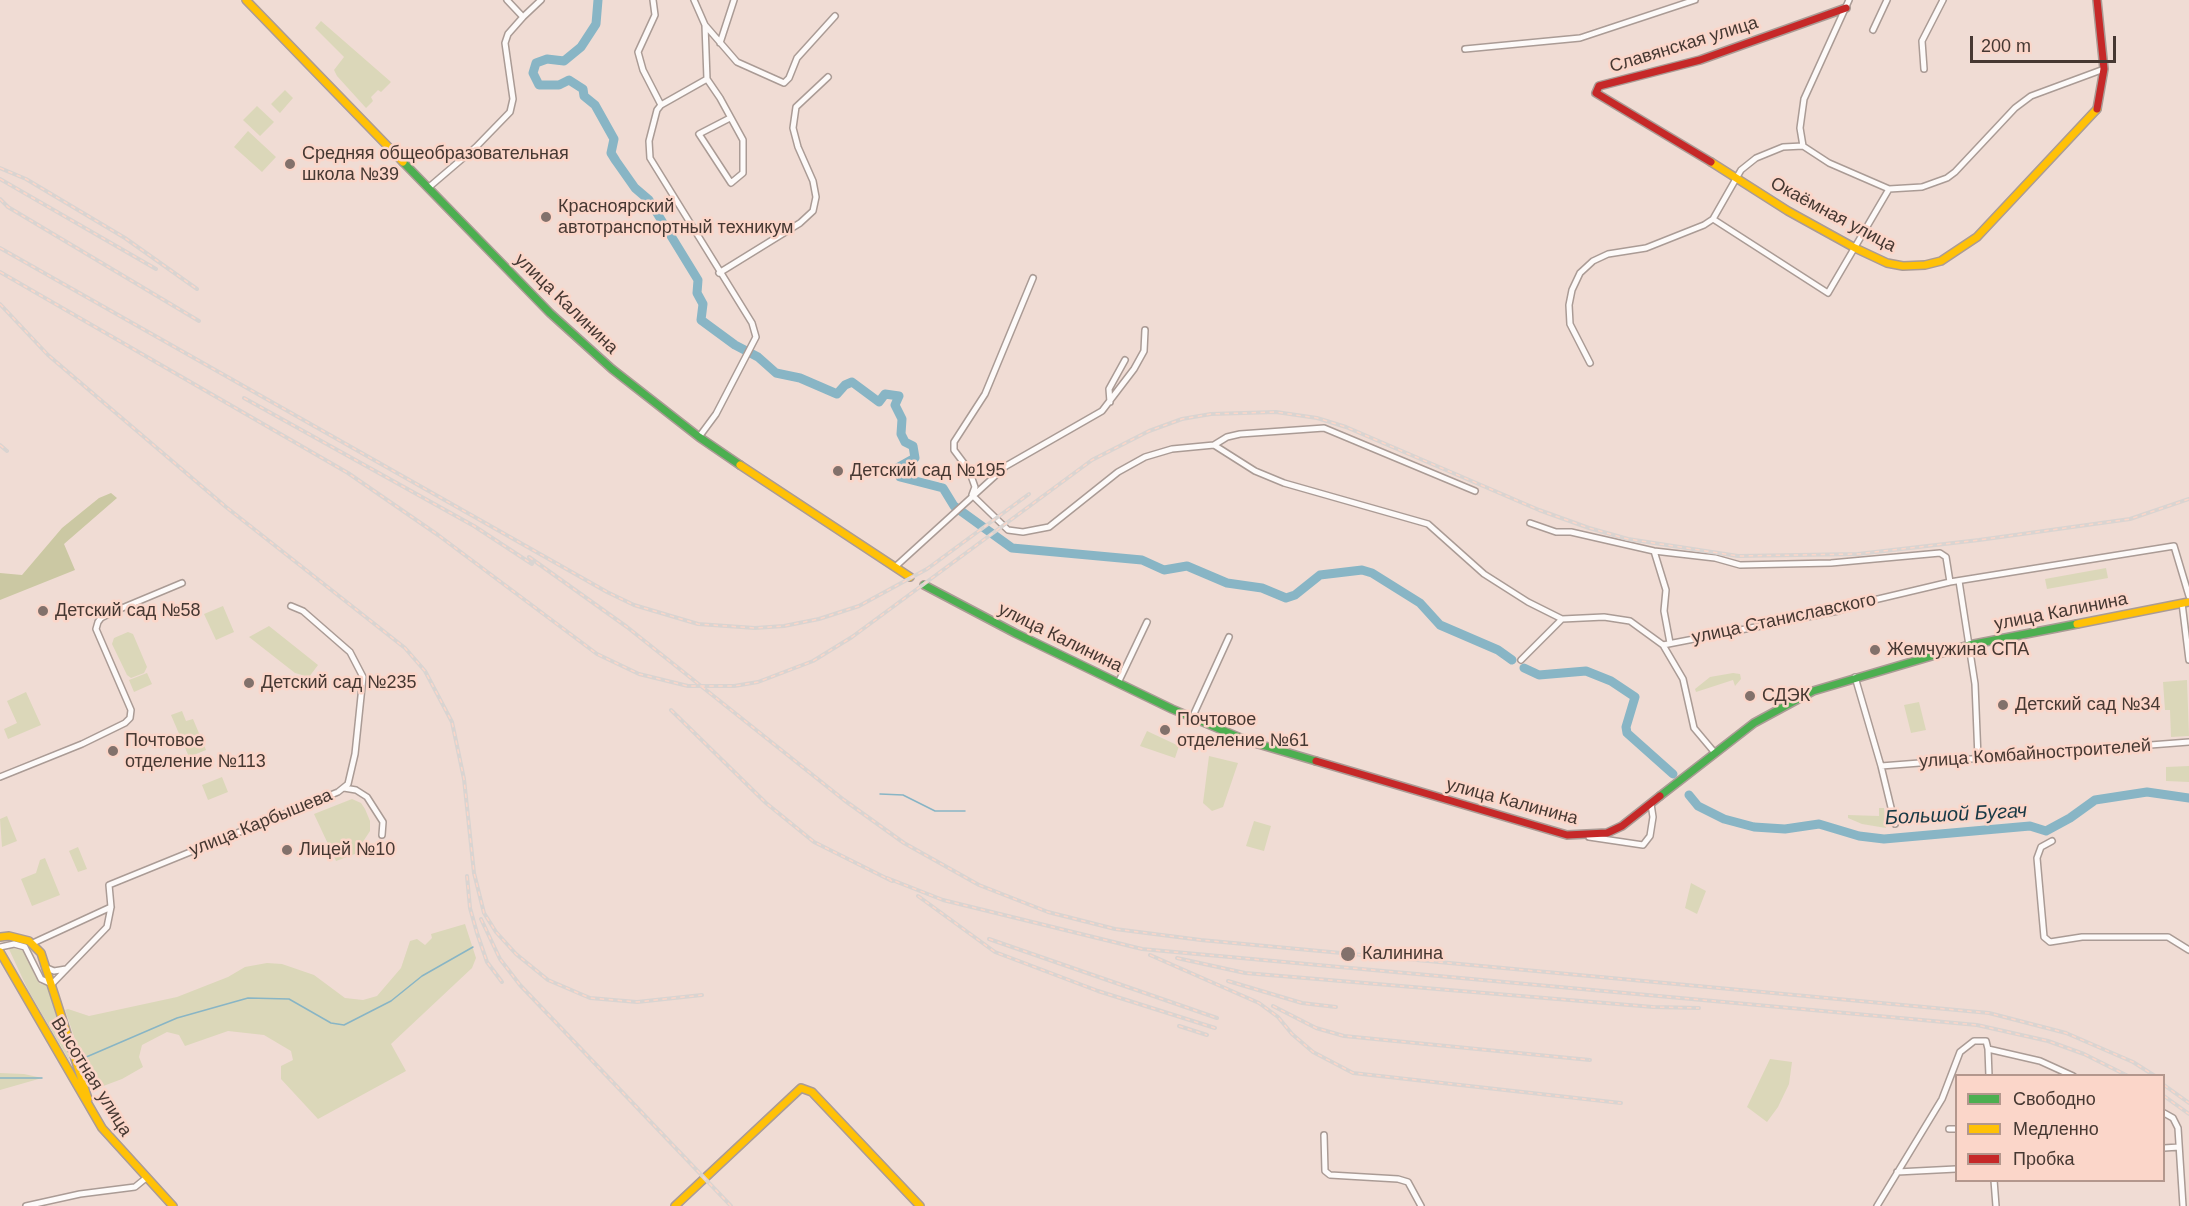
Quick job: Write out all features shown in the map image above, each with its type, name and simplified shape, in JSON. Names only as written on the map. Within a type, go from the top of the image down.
[{"type":"main road","name":"улица Калинина","points":[[246,0],[550,312],[635,388],[699,437],[922,584],[1192,718],[1281,752],[1567,835],[1584,836],[1607,833],[1622,826],[1715,753],[1778,708],[1813,691],[1969,645],[2185,602]]},
{"type":"main road","name":"Окаёмная улица","points":[[1599,86],[1598,96],[1689,147],[1788,211],[1856,248],[1887,263],[1904,266],[1941,261],[1960,251],[1977,237],[2099,107],[2104,69],[2097,0]]},
{"type":"main road","name":"Славянская улица","points":[[1599,86],[1700,60],[1846,8]]},
{"type":"main road","points":[[0,937],[18,937],[33,943],[41,953],[93,1114]]},
{"type":"main road","name":"Высотная улица","points":[[0,952],[93,1114],[116,1146],[173,1206]]},
{"type":"main road","points":[[0,969],[16,982]]},
{"type":"main road","points":[[675,1206],[801,1088],[812,1092],[920,1206]]},
{"type":"street","points":[[507,0],[523,17]]},
{"type":"street","points":[[428,188],[508,116],[513,99],[506,43],[508,34],[541,0]]},
{"type":"street","points":[[653,0],[656,15],[638,52],[643,70],[661,105]]},
{"type":"street","points":[[694,0],[705,25],[737,62],[784,83],[789,78],[797,58],[835,16]]},
{"type":"street","points":[[720,42],[734,0]]},
{"type":"street","points":[[1465,49],[1580,38],[1695,0]]},
{"type":"street","points":[[1803,146],[1800,128],[1804,99],[1849,0]]},
{"type":"street","points":[[1873,30],[1887,0]]},
{"type":"street","points":[[1924,69],[1922,41],[1943,0]]},
{"type":"street","points":[[705,25],[707,79],[730,118],[742,140],[742,173],[731,183],[699,134],[730,118]]},
{"type":"street","points":[[1590,363],[1570,324],[1569,305],[1572,290],[1580,273],[1593,261],[1608,254],[1646,249],[1713,219],[1741,170],[1756,158],[1783,147],[1803,146],[1830,163],[1889,189],[1922,187],[1947,178],[2031,96],[2104,69]]},
{"type":"street","points":[[719,273],[800,223],[813,211],[816,197],[813,181],[798,147],[793,128],[796,107],[828,77]]},
{"type":"street","points":[[699,437],[716,414],[754,346],[756,337],[752,324],[650,158],[649,141],[657,111],[661,105],[707,79]]},
{"type":"street","points":[[1713,219],[1828,293],[1889,189]]},
{"type":"street","points":[[972,495],[975,487],[969,470],[954,450],[954,442],[985,394],[1033,278]]},
{"type":"street","points":[[895,567],[1006,466],[1062,436],[1102,411],[1144,351],[1145,330]]},
{"type":"street","points":[[1110,402],[1109,389],[1125,360]]},
{"type":"street","points":[[972,495],[1008,530],[1023,532],[1049,527],[1118,472],[1145,457],[1172,449],[1214,445],[1227,437],[1240,434],[1324,428],[1475,491]]},
{"type":"street","points":[[1214,445],[1255,471],[1284,483],[1428,524],[1484,574],[1528,602],[1562,619],[1604,617],[1634,623],[1663,645],[1683,679],[1694,728],[1715,753]]},
{"type":"street","points":[[1530,523],[1556,532],[1571,532],[1654,551],[1715,558],[1740,565],[1831,563],[1940,553],[1946,557],[1950,582]]},
{"type":"street","name":"улица Станиславского","points":[[1654,551],[1666,590],[1664,611],[1670,643],[1838,611],[1857,604],[1950,582],[2174,546],[2189,596]]},
{"type":"street","points":[[1959,581],[1975,684],[1978,758]]},
{"type":"street","points":[[0,777],[109,732],[130,718],[131,710],[96,626],[101,618],[182,583]]},
{"type":"street","points":[[2185,602],[2189,660]]},
{"type":"street","name":"улица Карбышева","points":[[111,907],[108,885],[344,788],[351,776],[363,678],[350,652],[303,611],[291,606]]},
{"type":"street","points":[[1521,660],[1562,619]]},
{"type":"street","points":[[1118,683],[1147,622]]},
{"type":"street","points":[[1192,718],[1229,637]]},
{"type":"street","points":[[1663,645],[1670,643]]},
{"type":"street","points":[[1855,677],[1895,824]]},
{"type":"street","name":"улица Комбайностроителей","points":[[1881,766],[2189,742]]},
{"type":"street","points":[[344,788],[356,790],[367,797],[383,822],[382,835]]},
{"type":"street","points":[[1584,836],[1643,845],[1650,836],[1653,817],[1652,804]]},
{"type":"street","points":[[2052,841],[2041,848],[2037,858],[2044,937],[2050,942],[2082,937],[2168,937],[2189,950]]},
{"type":"street","points":[[33,943],[111,907]]},
{"type":"street","points":[[0,947],[14,944],[25,947],[40,980],[52,984],[107,927],[111,907]]},
{"type":"street","points":[[47,968],[54,971],[68,969]]},
{"type":"street","points":[[1877,1206],[1942,1099],[1960,1052],[1974,1041],[1986,1041],[1989,1074]]},
{"type":"street","points":[[1988,1049],[2040,1061],[2069,1074]]},
{"type":"street","points":[[2165,1114],[2173,1118],[2178,1128],[2183,1206]]},
{"type":"street","points":[[1948,1129],[1955,1129]]},
{"type":"street","points":[[1324,1135],[1324,1171],[1330,1175],[1398,1179],[1408,1182],[1421,1206]]},
{"type":"street","points":[[2165,1148],[2179,1147]]},
{"type":"street","points":[[1897,1172],[1955,1169]]},
{"type":"street","points":[[26,1206],[80,1194],[135,1187],[146,1178]]},
{"type":"street","points":[[1994,1182],[1996,1206]]},
{"type":"shaded area","points":[[321,21],[391,82],[381,92],[378,90],[371,97],[373,101],[366,108],[337,76],[334,70],[344,57],[315,28]]},
{"type":"shaded area","points":[[285,90],[293,98],[280,113],[271,104]]},
{"type":"shaded area","points":[[257,106],[274,122],[260,136],[243,120]]},
{"type":"shaded area","points":[[248,131],[276,157],[262,172],[234,147]]},
{"type":"shaded area","points":[[111,493],[117,498],[64,544],[75,570],[0,600],[0,573],[22,575],[62,528],[99,498]]},
{"type":"shaded area","points":[[2106,568],[2108,578],[2047,589],[2045,579]]},
{"type":"shaded area","points":[[223,606],[234,632],[216,640],[204,614]]},
{"type":"shaded area","points":[[269,626],[318,665],[309,677],[295,673],[249,637]]},
{"type":"shaded area","points":[[128,632],[133,634],[147,667],[144,673],[131,678],[127,675],[112,644],[114,638]]},
{"type":"shaded area","points":[[147,673],[152,684],[134,692],[129,680]]},
{"type":"shaded area","points":[[1740,674],[1741,679],[1735,686],[1733,680],[1696,692],[1695,689],[1710,677]]},
{"type":"shaded area","points":[[2187,680],[2189,736],[2171,737],[2170,710],[2165,710],[2163,682]]},
{"type":"shaded area","points":[[26,692],[41,725],[8,739],[4,729],[17,723],[7,701]]},
{"type":"shaded area","points":[[1919,702],[1926,730],[1911,733],[1904,705]]},
{"type":"shaded area","points":[[182,711],[186,721],[193,719],[206,750],[189,757],[171,715]]},
{"type":"shaded area","points":[[1147,731],[1179,746],[1175,758],[1140,746]]},
{"type":"shaded area","points":[[1209,756],[1238,763],[1223,807],[1212,811],[1203,803]]},
{"type":"shaded area","points":[[2189,766],[2189,782],[2166,781],[2166,767]]},
{"type":"shaded area","points":[[222,777],[228,792],[208,800],[202,785]]},
{"type":"shaded area","points":[[352,799],[361,803],[365,809],[370,821],[370,831],[355,854],[336,861],[314,814]]},
{"type":"shaded area","points":[[1879,808],[1884,808],[1886,828],[1862,824],[1848,818],[1848,815],[1879,816]]},
{"type":"shaded area","points":[[7,816],[17,841],[2,847],[0,819]]},
{"type":"shaded area","points":[[1254,821],[1271,826],[1264,851],[1246,846]]},
{"type":"shaded area","points":[[78,847],[87,869],[78,872],[69,851]]},
{"type":"shaded area","points":[[45,858],[60,895],[32,906],[21,879],[36,873],[40,860]]},
{"type":"shaded area","points":[[1691,883],[1706,891],[1697,914],[1685,908]]},
{"type":"shaded area","points":[[465,924],[476,958],[472,968],[391,1044],[406,1071],[318,1119],[281,1079],[281,1066],[293,1060],[291,1051],[264,1035],[228,1031],[185,1046],[179,1035],[167,1032],[142,1045],[139,1057],[143,1067],[122,1079],[98,1088],[91,1086],[65,1010],[89,1016],[177,997],[228,977],[245,967],[267,963],[282,964],[314,975],[345,998],[363,1000],[377,996],[401,968],[410,941],[417,939],[425,945],[432,938],[431,934]]},
{"type":"shaded area","points":[[8,947],[25,951],[40,984],[47,985],[70,1062],[28,990]]},
{"type":"shaded area","points":[[1770,1059],[1792,1062],[1789,1084],[1778,1107],[1767,1122],[1747,1107]]},
{"type":"shaded area","points":[[0,1073],[24,1074],[42,1078],[0,1090]]},
{"type":"waterway","name":"Большой Бугач","points":[[598,0],[596,24],[581,47],[564,61],[547,59],[536,63],[533,73],[539,85],[559,85],[569,80],[583,89],[584,96],[595,105],[614,139],[611,153],[635,188],[649,200],[698,280],[697,293],[703,304],[701,320],[735,345],[758,357],[776,373],[800,378],[837,394],[845,385],[852,382],[879,402],[885,394],[899,396],[895,405],[902,419],[901,434],[905,442],[913,446],[915,458],[897,468],[900,477],[943,488],[954,506],[1012,548],[1142,560],[1164,570],[1187,566],[1227,583],[1262,588],[1286,598],[1295,595],[1320,575],[1362,570],[1372,573],[1420,603],[1440,625],[1498,650],[1512,660]]},
{"type":"waterway","points":[[1524,668],[1539,675],[1586,671],[1611,681],[1635,697],[1626,727],[1627,733],[1673,774]]},
{"type":"waterway","name":"Большой Бугач","points":[[1689,795],[1698,806],[1724,819],[1754,827],[1785,829],[1819,824],[1859,836],[1884,839],[2030,826],[2046,831],[2070,818],[2095,800],[2147,792],[2189,798]]},
{"type":"waterway","points":[[880,794],[903,795],[935,811],[965,811]]},
{"type":"waterway","points":[[84,1058],[177,1018],[248,998],[289,999],[331,1023],[344,1025],[391,1001],[422,976],[473,947]]},
{"type":"waterway","points":[[0,1078],[42,1078]]},
{"type":"railway","points":[[0,168],[26,179],[125,238],[197,289]]},
{"type":"railway","points":[[0,179],[156,269]]},
{"type":"railway","points":[[0,199],[8,207],[199,321]]},
{"type":"railway","points":[[0,248],[607,592],[634,605],[698,624],[755,628],[784,626],[819,619],[859,606],[927,569],[1029,494]]},
{"type":"railway","points":[[0,272],[348,473],[438,535],[597,654],[639,674],[688,686],[734,686],[758,682],[813,661],[852,637],[1092,460],[1149,431],[1182,419],[1211,414],[1276,412],[1317,418],[1346,427],[1539,510],[1589,528],[1628,539],[1738,556],[1858,554],[1979,540],[2130,519],[2189,499]]},
{"type":"railway","points":[[0,304],[48,355],[226,507],[405,648],[425,671],[452,722],[464,779],[474,873],[484,913],[496,932],[516,954],[548,980],[590,998],[637,1002],[702,995]]},
{"type":"railway","points":[[244,398],[474,526],[532,564]]},
{"type":"railway","points":[[0,445],[7,451]]},
{"type":"railway","points":[[529,557],[627,627],[844,800],[904,843],[979,885],[1048,912],[1115,929],[1201,940],[1989,1013],[2066,1033],[2133,1062],[2152,1074]]},
{"type":"railway","points":[[671,710],[766,803],[814,842],[892,881]]},
{"type":"railway","points":[[467,876],[470,908],[477,933],[487,962],[502,982]]},
{"type":"railway","points":[[887,878],[943,900],[1142,949],[1977,1025],[2048,1041],[2084,1054],[2124,1074]]},
{"type":"railway","points":[[918,896],[995,952],[1098,991],[1215,1028]]},
{"type":"railway","points":[[481,919],[500,959],[520,985],[731,1206]]},
{"type":"railway","points":[[989,939],[1217,1018]]},
{"type":"railway","points":[[1150,955],[1259,1003],[1278,1017],[1292,1034],[1313,1052],[1353,1073],[1621,1103]]},
{"type":"railway","points":[[1177,958],[1245,973],[1653,1007],[1699,1008]]},
{"type":"railway","points":[[1228,981],[1302,1003],[1336,1007]]},
{"type":"railway","points":[[1273,1006],[1316,1028],[1344,1036],[1590,1060]]},
{"type":"railway","points":[[1179,1026],[1207,1035]]},
{"type":"railway","points":[[2165,1086],[2189,1103]]},
{"type":"railway","points":[[2165,1097],[2189,1114]]},
{"type":"traffic: fast","points":[[403,162],[550,313],[612,369],[699,437],[740,465]]},
{"type":"traffic: fast","points":[[924,585],[1015,633],[1172,709],[1248,741],[1316,761]]},
{"type":"traffic: fast","points":[[1660,796],[1754,723],[1813,691],[1969,645],[2077,624]]},
{"type":"traffic: slow","points":[[246,0],[403,162]]},
{"type":"traffic: slow","points":[[1711,162],[1788,211],[1855,248],[1887,263],[1903,266],[1925,265],[1941,261],[1977,237],[2097,109]]},
{"type":"traffic: slow","points":[[740,465],[910,577]]},
{"type":"traffic: slow","points":[[2077,624],[2189,602]]},
{"type":"traffic: slow","points":[[0,937],[9,936],[29,941],[41,953],[88,1099]]},
{"type":"traffic: slow","points":[[0,952],[102,1128],[173,1206]]},
{"type":"traffic: slow","points":[[675,1206],[801,1088],[812,1092],[920,1206]]},
{"type":"traffic: jam","points":[[2097,0],[2104,69],[2097,109]]},
{"type":"traffic: jam","points":[[1711,162],[1596,93],[1599,86],[1700,60],[1846,8]]},
{"type":"traffic: jam","points":[[1316,761],[1567,835],[1607,833],[1622,826],[1660,796]]},
{"type":"place","name":"Средняя общеобразовательная школа №39","points":[[290,164]]},
{"type":"place","name":"Красноярский автотранспортный техникум","points":[[546,217]]},
{"type":"place","name":"Детский сад №195","points":[[838,471]]},
{"type":"place","name":"Детский сад №58","points":[[43,611]]},
{"type":"place","name":"Жемчужина СПА","points":[[1875,650]]},
{"type":"place","name":"Детский сад №235","points":[[249,683]]},
{"type":"place","name":"СДЭК","points":[[1750,696]]},
{"type":"place","name":"Детский сад №34","points":[[2003,705]]},
{"type":"place","name":"Почтовое отделение №61","points":[[1165,730]]},
{"type":"place","name":"Почтовое отделение №113","points":[[113,751]]},
{"type":"place","name":"Лицей №10","points":[[287,850]]},
{"type":"place","name":"Калинина","points":[[1348,954]]}]
